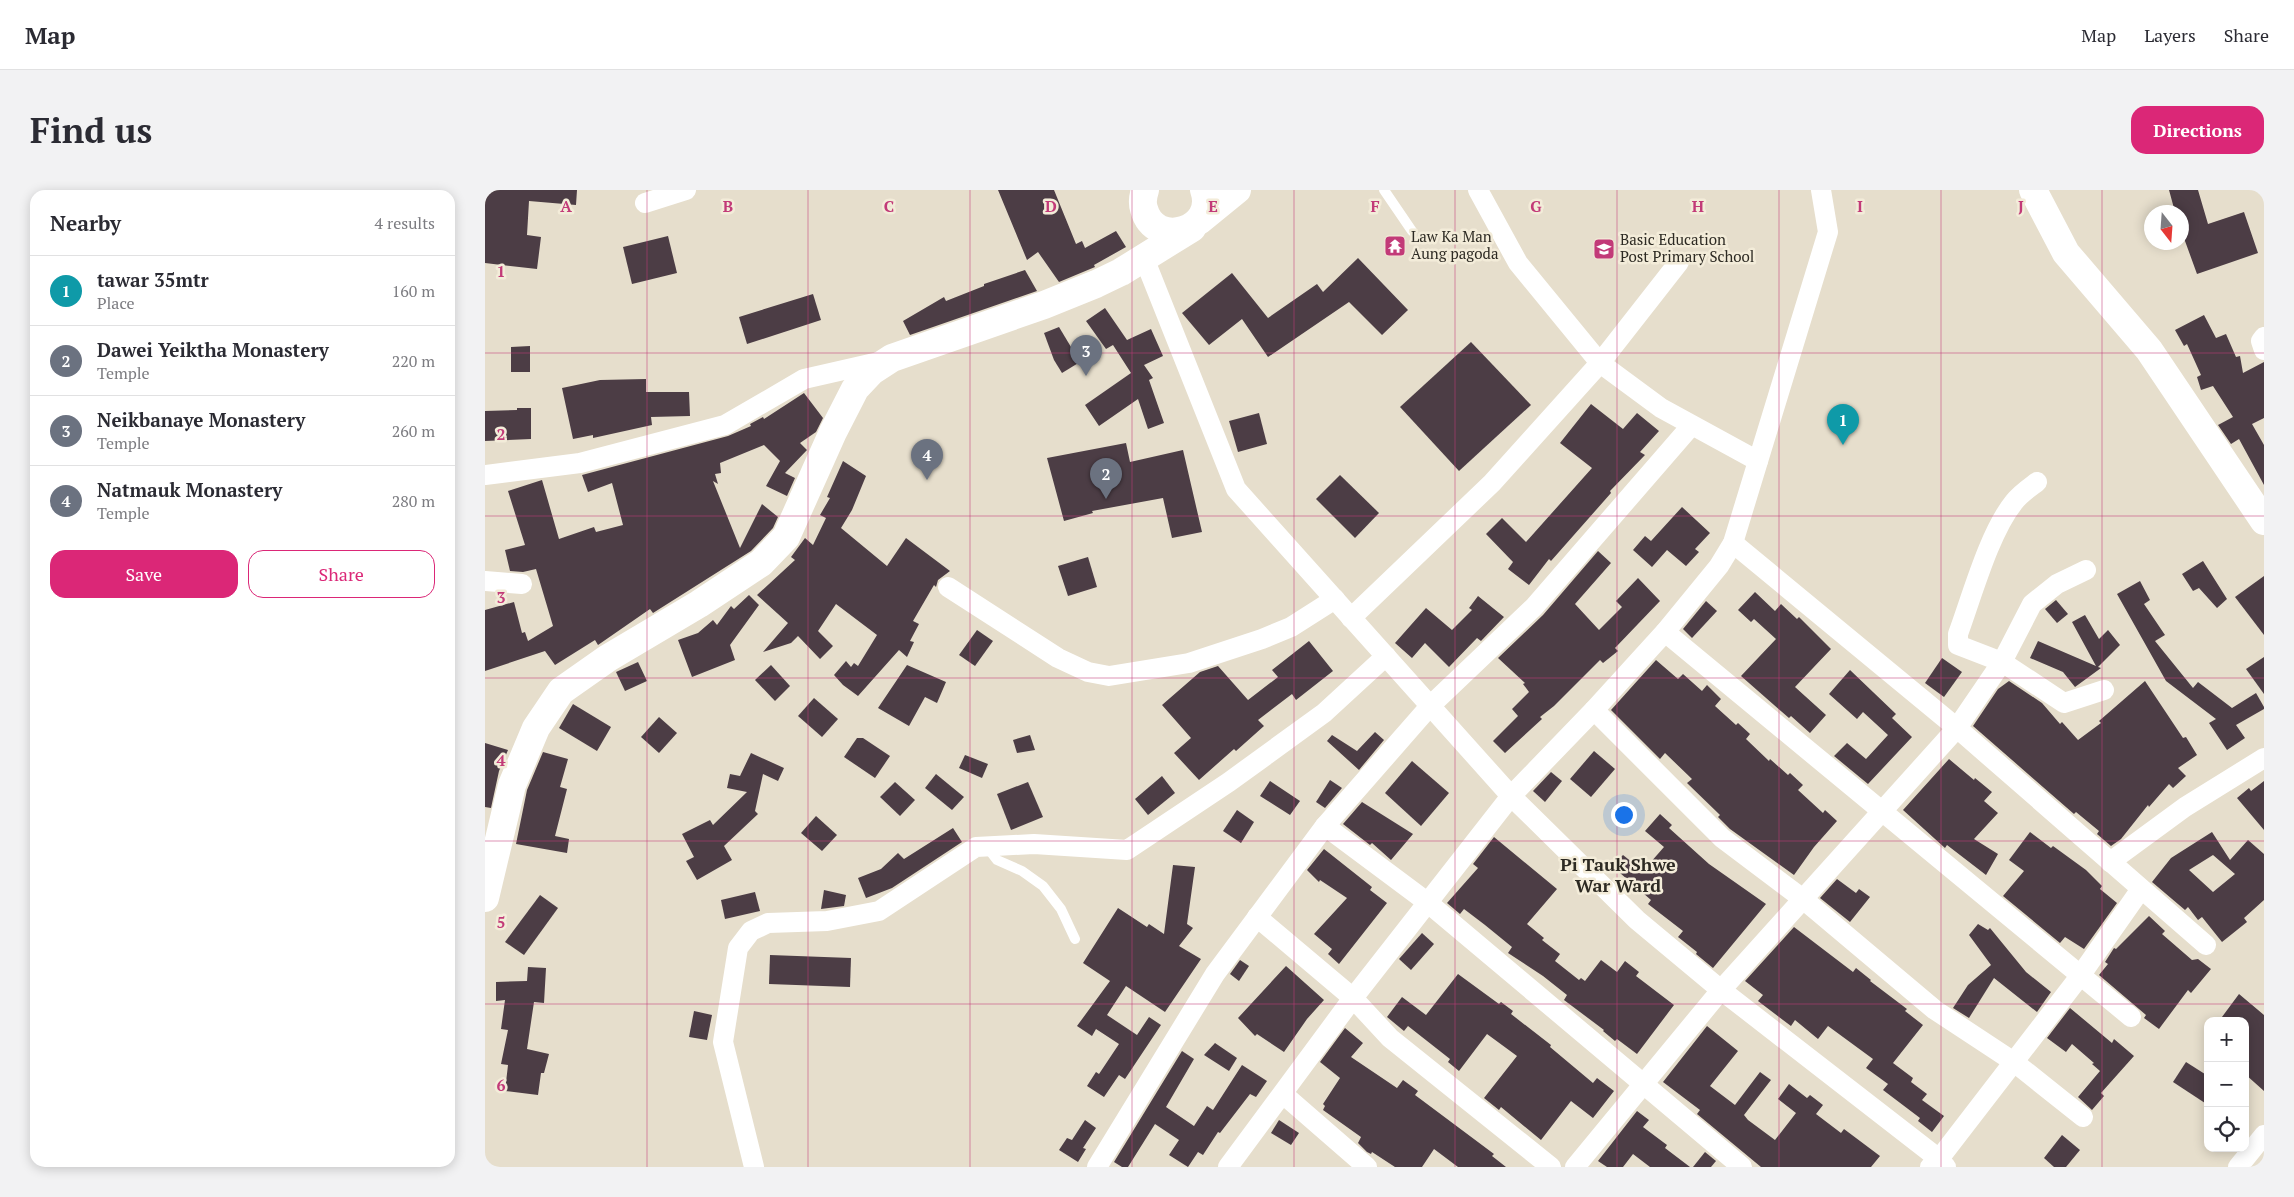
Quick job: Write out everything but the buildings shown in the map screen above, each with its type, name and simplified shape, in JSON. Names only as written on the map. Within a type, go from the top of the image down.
[{"type":"main road","points":[[1144,195],[1149,220],[1161,230],[1183,232],[1196,224],[1206,202],[1204,190]]},
{"type":"main road","points":[[486,884],[512,785],[536,728],[561,691],[607,658],[699,604],[761,563],[767,557],[786,537],[855,388],[872,371],[892,358],[1044,305],[1121,272],[1196,224],[1237,190]]},
{"type":"main road","points":[[2033,190],[2066,253],[2149,350],[2264,521]]},
{"type":"main road","points":[[1144,195],[1144,258]]},
{"type":"street","points":[[645,203],[687,190]]},
{"type":"street","points":[[1478,190],[1517,263],[1600,363],[1653,402],[1691,426],[1757,461]]},
{"type":"street","points":[[1228,1167],[1353,998],[1511,796],[1594,710],[1665,632],[1719,566],[1733,543],[1828,232],[1821,190]]},
{"type":"street","points":[[1144,258],[1236,489],[1511,796],[1637,920],[1938,1164],[2080,976],[2141,889]]},
{"type":"street","points":[[1351,618],[1493,483],[1600,363],[1679,262]]},
{"type":"street","points":[[2264,336],[2261,341],[2264,350]]},
{"type":"street","points":[[485,475],[580,463],[725,424],[804,380],[892,358]]},
{"type":"street","points":[[1097,1167],[1215,974],[1325,826],[1430,706],[1535,607],[1691,426]]},
{"type":"street","points":[[2037,482],[2014,502],[2000,527],[1981,568],[1958,634],[1958,645],[2002,662],[2064,702],[2104,690]]},
{"type":"street","points":[[1733,543],[1957,728],[2206,945]]},
{"type":"street","points":[[1575,1167],[1643,1082],[1721,990],[1957,728],[2002,662],[2032,604],[2057,584],[2086,570]]},
{"type":"street","points":[[485,581],[521,584]]},
{"type":"street","points":[[948,587],[1058,658],[1089,672],[1109,676],[1189,663],[1262,639],[1291,627],[1335,599]]},
{"type":"street","points":[[1665,632],[2131,1017]]},
{"type":"street","points":[[754,1167],[723,1042],[738,948],[751,931],[768,923],[827,921],[879,911],[976,847],[1034,844],[1127,850],[1229,782],[1325,713],[1386,656]]},
{"type":"street","points":[[1594,710],[1722,838],[1803,899],[1935,1010],[2014,1062],[2083,1118]]},
{"type":"street","points":[[2110,862],[2185,807],[2264,758]]},
{"type":"street","points":[[1325,826],[1427,902],[1742,1167]]},
{"type":"street","points":[[1257,917],[1353,998],[1390,1038],[1551,1167]]},
{"type":"street","points":[[1283,1094],[1367,1167]]},
{"type":"street","points":[[2238,1167],[2264,1135]]},
{"type":"lane","points":[[1384,190],[1412,231]]},
{"type":"lane","points":[[987,846],[997,860],[1022,872],[1043,886],[1061,908],[1075,939]]},
{"type":"place","name":"Law Ka Man Aung pagoda","points":[[1395,246]]},
{"type":"place","name":"Basic Education Post Primary School","points":[[1604,249]]},
{"type":"place","name":"Neikbanaye Monastery","points":[[1086,376]]},
{"type":"place","name":"tawar 35mtr","points":[[1843,445]]},
{"type":"place","name":"Natmauk Monastery","points":[[927,480]]},
{"type":"place","name":"Dawei Yeiktha Monastery","points":[[1106,499]]},
{"type":"district","name":"Pi Tauk Shwe War Ward","points":[[1618,875]]}]
